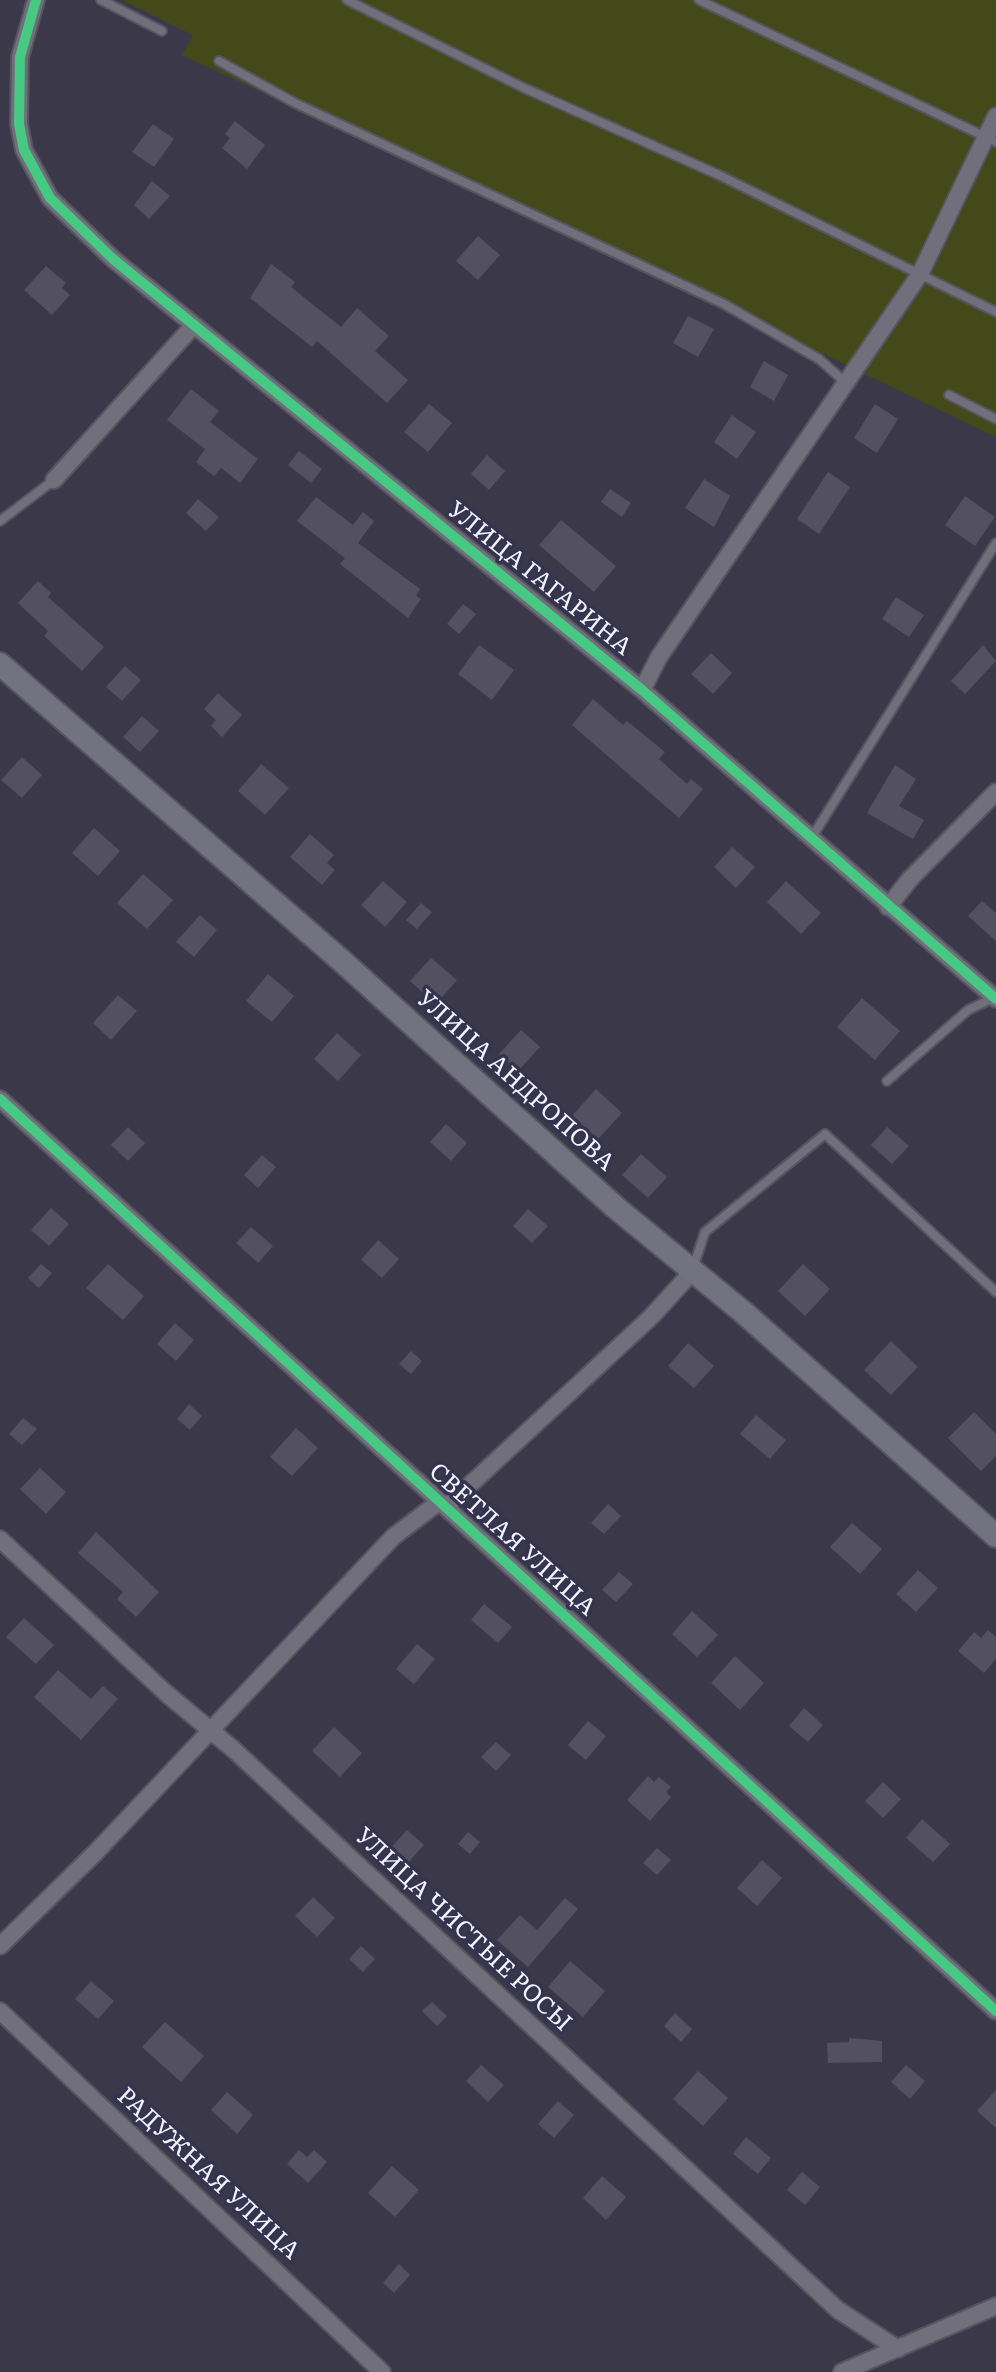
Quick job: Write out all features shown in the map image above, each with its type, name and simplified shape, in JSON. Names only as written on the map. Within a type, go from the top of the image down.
[{"type":"street","name":"УЛИЦА ГАГАРИНА","points":[[36,0],[20,57],[19,124],[24,150],[50,198],[113,259],[642,690],[995,998]]},
{"type":"street","points":[[642,690],[659,657],[760,512],[845,382],[877,342],[920,274],[991,140],[996,116]]},
{"type":"street","points":[[54,480],[194,325]]},
{"type":"street","name":"УЛИЦА АНДРОПОВА","points":[[0,664],[343,962],[691,1273],[743,1312],[996,1536]]},
{"type":"street","points":[[888,907],[910,879],[996,792]]},
{"type":"street","name":"СВЕТЛАЯ УЛИЦА","points":[[0,1099],[996,2011]]},
{"type":"street","points":[[0,1946],[96,1852],[393,1537],[443,1504],[640,1328],[691,1273]]},
{"type":"street","name":"УЛИЦА ЧИСТЫЕ РОСЫ","points":[[0,1539],[838,2310],[898,2349]]},
{"type":"street","name":"РАДУЖНАЯ УЛИЦА","points":[[0,2011],[382,2372]]},
{"type":"street","points":[[842,2372],[996,2306]]},
{"type":"lane","points":[[101,0],[162,31]]},
{"type":"lane","points":[[347,0],[524,88],[719,175],[996,312]]},
{"type":"lane","points":[[699,0],[991,140]]},
{"type":"lane","points":[[219,61],[295,103],[724,304],[819,359],[845,382]]},
{"type":"lane","points":[[949,395],[996,419]]},
{"type":"lane","points":[[0,521],[54,480]]},
{"type":"lane","points":[[811,838],[996,543]]},
{"type":"lane","points":[[887,1081],[968,1010],[995,998]]},
{"type":"lane","points":[[691,1273],[705,1232],[825,1134],[996,1292]]},
{"type":"green space","points":[[122,0],[996,0],[996,437],[690,290],[182,55],[193,35]]},
{"type":"building","points":[[235,121],[265,145],[247,169],[222,148],[230,138],[225,134]]},
{"type":"building","points":[[153,124],[174,139],[154,167],[132,152]]},
{"type":"building","points":[[152,181],[170,196],[149,219],[134,205]]},
{"type":"building","points":[[478,236],[500,255],[478,280],[456,261]]},
{"type":"building","points":[[271,264],[295,282],[291,287],[341,327],[357,308],[389,336],[375,351],[408,380],[387,403],[317,341],[312,347],[250,298]]},
{"type":"building","points":[[46,266],[66,283],[62,288],[70,295],[52,315],[24,290]]},
{"type":"building","points":[[688,316],[714,329],[698,357],[673,343]]},
{"type":"building","points":[[764,361],[788,375],[774,401],[750,387]]},
{"type":"building","points":[[191,389],[219,411],[210,422],[258,459],[240,483],[221,468],[214,476],[196,462],[205,449],[167,420]]},
{"type":"building","points":[[429,404],[452,423],[428,452],[404,432]]},
{"type":"building","points":[[875,404],[898,419],[877,453],[854,438]]},
{"type":"building","points":[[732,415],[756,432],[737,459],[714,442]]},
{"type":"building","points":[[299,451],[322,469],[311,483],[288,465]]},
{"type":"building","points":[[487,455],[505,471],[489,490],[471,474]]},
{"type":"building","points":[[828,472],[850,487],[819,534],[797,519]]},
{"type":"building","points":[[704,479],[730,496],[714,527],[685,508]]},
{"type":"building","points":[[610,489],[631,503],[622,517],[601,502]]},
{"type":"building","points":[[965,496],[995,517],[975,546],[945,525]]},
{"type":"building","points":[[316,497],[353,525],[363,512],[374,521],[358,543],[420,589],[416,596],[421,599],[408,618],[340,564],[345,558],[297,521]]},
{"type":"building","points":[[198,499],[219,517],[206,531],[186,513]]},
{"type":"building","points":[[561,520],[616,566],[594,592],[539,545]]},
{"type":"building","points":[[38,581],[51,593],[48,597],[104,647],[82,671],[44,636],[48,631],[18,603]]},
{"type":"building","points":[[896,597],[924,615],[909,637],[882,619]]},
{"type":"building","points":[[463,604],[476,614],[459,634],[447,624]]},
{"type":"building","points":[[479,645],[514,670],[492,700],[458,674]]},
{"type":"building","points":[[983,645],[996,661],[965,694],[951,681]]},
{"type":"building","points":[[711,653],[732,673],[713,694],[691,674]]},
{"type":"building","points":[[125,666],[141,680],[122,701],[106,687]]},
{"type":"building","points":[[218,693],[242,715],[222,737],[211,726],[216,720],[204,709]]},
{"type":"building","points":[[593,699],[623,725],[627,721],[665,752],[659,759],[687,784],[691,779],[703,789],[679,818],[572,725]]},
{"type":"building","points":[[142,716],[159,731],[140,752],[123,737]]},
{"type":"building","points":[[22,757],[42,775],[22,798],[1,780]]},
{"type":"building","points":[[261,764],[289,788],[265,815],[238,791]]},
{"type":"building","points":[[895,765],[916,779],[899,806],[924,820],[913,839],[867,813]]},
{"type":"building","points":[[94,828],[120,851],[98,876],[72,853]]},
{"type":"building","points":[[310,834],[334,855],[327,863],[335,870],[322,885],[290,857]]},
{"type":"building","points":[[732,847],[755,867],[736,888],[714,867]]},
{"type":"building","points":[[143,874],[173,900],[147,929],[117,903]]},
{"type":"building","points":[[383,881],[407,902],[385,927],[361,905]]},
{"type":"building","points":[[786,881],[821,913],[801,934],[767,902]]},
{"type":"building","points":[[982,901],[996,913],[996,941],[968,916]]},
{"type":"building","points":[[421,903],[432,912],[417,929],[406,920]]},
{"type":"building","points":[[200,915],[217,930],[194,957],[176,942]]},
{"type":"building","points":[[431,958],[457,980],[436,1004],[410,981]]},
{"type":"building","points":[[268,974],[294,996],[272,1022],[246,1001]]},
{"type":"building","points":[[118,995],[137,1011],[111,1040],[93,1023]]},
{"type":"building","points":[[862,998],[900,1031],[875,1060],[837,1027]]},
{"type":"building","points":[[521,1030],[540,1047],[518,1071],[499,1054]]},
{"type":"building","points":[[337,1033],[361,1055],[338,1081],[314,1059]]},
{"type":"building","points":[[596,1089],[622,1113],[598,1139],[572,1116]]},
{"type":"building","points":[[446,1124],[467,1143],[451,1161],[430,1142]]},
{"type":"building","points":[[128,1127],[145,1143],[128,1161],[111,1145]]},
{"type":"building","points":[[887,1127],[909,1146],[892,1164],[871,1145]]},
{"type":"building","points":[[641,1154],[667,1177],[648,1198],[622,1175]]},
{"type":"building","points":[[262,1155],[276,1167],[258,1188],[244,1175]]},
{"type":"building","points":[[51,1208],[69,1224],[49,1246],[31,1230]]},
{"type":"building","points":[[528,1209],[548,1226],[532,1243],[513,1226]]},
{"type":"building","points":[[251,1227],[273,1246],[258,1263],[236,1243]]},
{"type":"building","points":[[378,1240],[399,1259],[382,1278],[361,1260]]},
{"type":"building","points":[[41,1264],[52,1273],[39,1288],[28,1278]]},
{"type":"building","points":[[108,1264],[144,1296],[123,1320],[86,1288]]},
{"type":"building","points":[[803,1264],[830,1289],[805,1316],[778,1291]]},
{"type":"building","points":[[175,1323],[194,1340],[176,1361],[157,1344]]},
{"type":"building","points":[[891,1341],[918,1367],[891,1395],[864,1370]]},
{"type":"building","points":[[688,1343],[714,1366],[694,1388],[668,1366]]},
{"type":"building","points":[[411,1351],[422,1361],[411,1374],[399,1364]]},
{"type":"building","points":[[189,1404],[202,1416],[190,1430],[177,1419]]},
{"type":"building","points":[[974,1412],[996,1434],[996,1456],[981,1471],[948,1438]]},
{"type":"building","points":[[756,1415],[786,1440],[770,1459],[740,1434]]},
{"type":"building","points":[[23,1418],[37,1429],[22,1445],[9,1434]]},
{"type":"building","points":[[296,1428],[318,1448],[292,1476],[270,1457]]},
{"type":"building","points":[[40,1468],[66,1492],[46,1514],[20,1489]]},
{"type":"building","points":[[608,1504],[621,1516],[604,1534],[591,1523]]},
{"type":"building","points":[[852,1523],[882,1549],[860,1574],[830,1547]]},
{"type":"building","points":[[96,1532],[159,1592],[136,1617],[117,1599],[123,1592],[78,1553]]},
{"type":"building","points":[[918,1570],[938,1588],[916,1612],[896,1594]]},
{"type":"building","points":[[619,1572],[633,1584],[616,1602],[602,1590]]},
{"type":"building","points":[[484,1604],[512,1627],[498,1643],[471,1620]]},
{"type":"building","points":[[692,1611],[718,1635],[697,1657],[672,1634]]},
{"type":"building","points":[[24,1618],[54,1645],[36,1664],[6,1637]]},
{"type":"building","points":[[988,1630],[996,1637],[996,1659],[984,1673],[958,1651],[974,1632],[981,1638]]},
{"type":"building","points":[[417,1644],[435,1659],[414,1684],[396,1669]]},
{"type":"building","points":[[735,1656],[764,1683],[740,1710],[711,1683]]},
{"type":"building","points":[[58,1670],[91,1699],[103,1686],[118,1699],[81,1740],[34,1697]]},
{"type":"building","points":[[804,1708],[823,1725],[808,1742],[789,1726]]},
{"type":"building","points":[[588,1721],[606,1736],[586,1760],[568,1745]]},
{"type":"building","points":[[334,1727],[362,1753],[340,1777],[312,1751]]},
{"type":"building","points":[[496,1742],[511,1755],[496,1771],[481,1757]]},
{"type":"building","points":[[648,1776],[654,1782],[659,1777],[671,1787],[666,1792],[671,1797],[650,1821],[627,1800]]},
{"type":"building","points":[[883,1782],[901,1799],[883,1818],[865,1801]]},
{"type":"building","points":[[922,1819],[950,1844],[933,1862],[906,1838]]},
{"type":"building","points":[[407,1830],[424,1845],[405,1866],[388,1851]]},
{"type":"building","points":[[468,1832],[480,1842],[470,1854],[458,1844]]},
{"type":"building","points":[[657,1848],[671,1860],[657,1875],[643,1863]]},
{"type":"building","points":[[762,1860],[782,1878],[757,1906],[737,1888]]},
{"type":"building","points":[[313,1897],[335,1918],[317,1937],[295,1916]]},
{"type":"building","points":[[565,1898],[578,1909],[528,1967],[497,1940],[520,1915],[537,1930]]},
{"type":"building","points":[[361,1946],[375,1959],[363,1972],[349,1959]]},
{"type":"building","points":[[570,1961],[605,1991],[583,2017],[548,1987]]},
{"type":"building","points":[[91,1981],[114,2001],[98,2019],[75,1999]]},
{"type":"building","points":[[432,2002],[447,2016],[437,2026],[422,2011]]},
{"type":"building","points":[[675,2013],[692,2029],[681,2042],[664,2026]]},
{"type":"building","points":[[165,2022],[204,2056],[181,2082],[142,2047]]},
{"type":"building","points":[[849,2038],[882,2041],[882,2062],[828,2063],[827,2043],[849,2042]]},
{"type":"building","points":[[481,2065],[504,2085],[488,2102],[466,2081]]},
{"type":"building","points":[[906,2065],[925,2081],[910,2099],[891,2082]]},
{"type":"building","points":[[698,2071],[728,2098],[703,2126],[673,2099]]},
{"type":"building","points":[[996,2090],[996,2128],[977,2111]]},
{"type":"building","points":[[227,2092],[253,2115],[237,2134],[211,2110]]},
{"type":"building","points":[[558,2101],[574,2115],[554,2138],[538,2124]]},
{"type":"building","points":[[746,2137],[771,2158],[758,2174],[733,2154]]},
{"type":"building","points":[[299,2150],[307,2157],[314,2150],[327,2162],[308,2183],[287,2164]]},
{"type":"building","points":[[392,2166],[419,2190],[395,2217],[368,2193]]},
{"type":"building","points":[[802,2172],[820,2187],[805,2205],[787,2190]]},
{"type":"building","points":[[602,2176],[626,2197],[606,2220],[583,2198]]},
{"type":"building","points":[[399,2264],[410,2275],[394,2293],[383,2283]]},
{"type":"cycle path","points":[[36,0],[20,57],[19,124],[24,150],[50,198],[113,259],[642,690],[996,999]]},
{"type":"cycle path","points":[[0,1099],[996,2011]]}]
